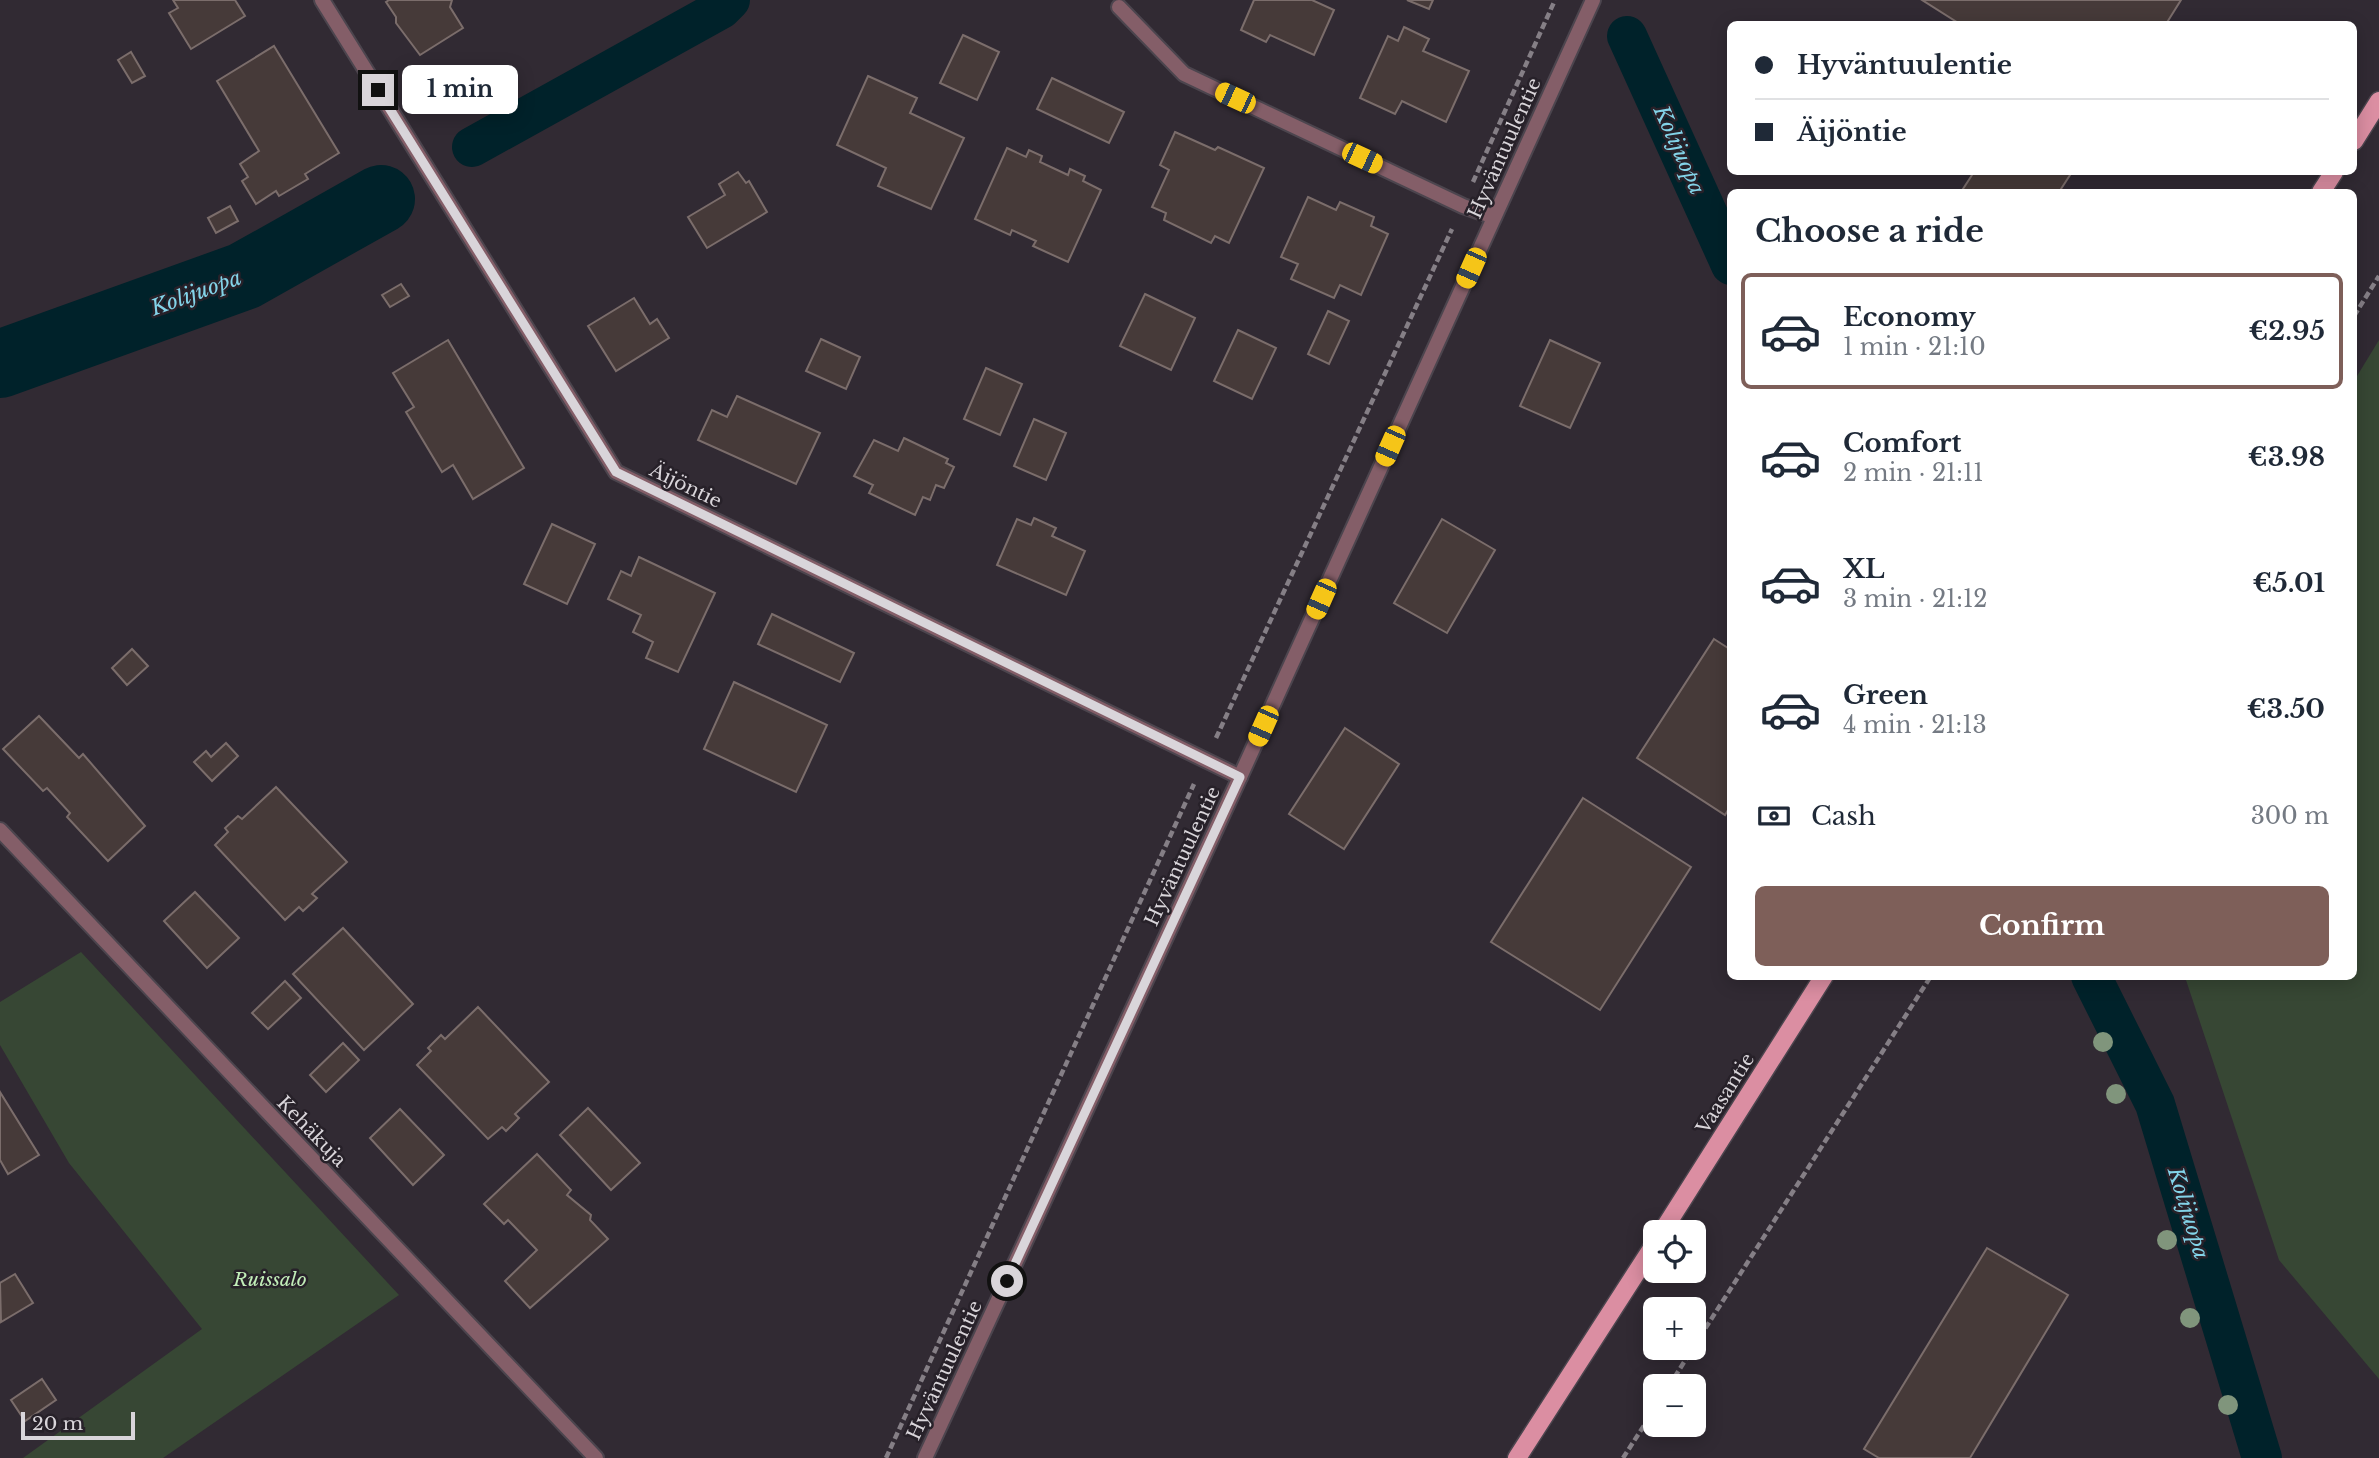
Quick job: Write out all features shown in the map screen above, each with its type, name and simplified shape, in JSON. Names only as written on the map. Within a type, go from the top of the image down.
[{"type":"main road","points":[[2357,136],[2379,101]]},
{"type":"main road","name":"Vaasantie","points":[[1670,1220],[1821,980]]},
{"type":"main road","points":[[1517,1458],[1643,1262]]},
{"type":"street","name":"Äijöntie","points":[[322,0],[616,472],[1240,777]]},
{"type":"street","name":"Hyväntuulentie","points":[[925,1458],[1240,777],[1593,0]]},
{"type":"street","points":[[1119,7],[1184,74],[1463,206],[1494,217]]},
{"type":"street","name":"Kehäkuja","points":[[0,831],[596,1458]]},
{"type":"path","points":[[886,1458],[1463,206],[1555,0]]},
{"type":"path","points":[[2357,311],[2379,276]]},
{"type":"path","points":[[1706,1328],[1928,980]]},
{"type":"path","points":[[1623,1458],[1643,1427]]},
{"type":"green space","points":[[2379,340],[2379,1379],[2279,1260],[2186,980],[2357,980],[2357,376]]},
{"type":"green space","name":"Ruissalo","points":[[81,952],[399,1295],[163,1458],[23,1458],[202,1329],[69,1163],[0,1045],[0,1002]]},
{"type":"building","points":[[173,0],[235,0],[245,16],[191,49],[169,13],[178,8]]},
{"type":"building","points":[[452,0],[450,7],[463,28],[420,55],[396,23],[396,17],[386,2]]},
{"type":"building","points":[[1254,0],[1312,0],[1334,10],[1314,55],[1270,35],[1266,42],[1241,30]]},
{"type":"building","points":[[1407,0],[1433,0],[1429,9]]},
{"type":"building","points":[[1922,0],[2181,0],[2168,21],[1955,21]]},
{"type":"building","points":[[1404,27],[1429,39],[1423,51],[1469,71],[1446,122],[1402,101],[1395,114],[1360,98],[1388,36],[1398,41]]},
{"type":"building","points":[[963,35],[999,52],[977,100],[940,83]]},
{"type":"building","points":[[274,46],[339,153],[305,174],[308,179],[279,196],[276,191],[256,204],[242,181],[248,177],[240,164],[259,151],[217,81]]},
{"type":"building","points":[[131,52],[145,76],[132,83],[118,60]]},
{"type":"building","points":[[868,76],[917,98],[910,113],[964,138],[931,209],[878,186],[886,168],[837,145]]},
{"type":"building","points":[[1052,78],[1124,112],[1109,143],[1037,109]]},
{"type":"building","points":[[1175,132],[1215,150],[1218,147],[1264,168],[1229,243],[1215,236],[1211,243],[1164,220],[1166,213],[1152,207],[1169,170],[1160,165]]},
{"type":"building","points":[[1007,148],[1026,157],[1029,150],[1042,156],[1040,162],[1068,175],[1070,169],[1085,176],[1083,181],[1101,190],[1068,262],[1033,246],[1036,241],[1012,230],[1010,235],[975,219]]},
{"type":"building","points":[[738,172],[746,183],[749,181],[767,212],[707,248],[688,217],[725,195],[719,184]]},
{"type":"building","points":[[1972,175],[2070,175],[2061,189],[1963,189]]},
{"type":"building","points":[[1308,197],[1336,210],[1340,202],[1374,217],[1371,226],[1388,234],[1361,295],[1340,285],[1334,298],[1291,279],[1298,264],[1281,257]]},
{"type":"building","points":[[230,206],[238,221],[216,233],[208,218]]},
{"type":"building","points":[[401,284],[409,296],[390,307],[382,295]]},
{"type":"building","points":[[1145,294],[1195,318],[1171,370],[1120,346]]},
{"type":"building","points":[[634,298],[650,324],[657,319],[669,338],[616,371],[588,326]]},
{"type":"building","points":[[1328,311],[1349,321],[1329,364],[1308,354]]},
{"type":"building","points":[[1238,330],[1276,348],[1252,399],[1214,381]]},
{"type":"building","points":[[821,339],[860,357],[846,389],[806,371]]},
{"type":"building","points":[[448,340],[524,468],[473,499],[453,465],[442,472],[406,412],[414,407],[393,373]]},
{"type":"building","points":[[1550,340],[1600,363],[1570,428],[1520,406]]},
{"type":"building","points":[[986,368],[1022,384],[1000,435],[964,419]]},
{"type":"building","points":[[737,396],[820,433],[796,484],[698,440],[712,410],[727,417]]},
{"type":"building","points":[[1034,419],[1066,433],[1046,480],[1014,466]]},
{"type":"building","points":[[904,438],[948,459],[946,463],[954,467],[944,488],[936,485],[930,500],[923,497],[915,515],[869,493],[873,485],[854,476],[874,440],[898,451]]},
{"type":"building","points":[[1034,518],[1056,528],[1052,536],[1085,551],[1066,595],[997,565],[1017,519],[1031,525]]},
{"type":"building","points":[[1442,519],[1495,550],[1447,633],[1394,603]]},
{"type":"building","points":[[552,524],[595,544],[567,604],[524,584]]},
{"type":"building","points":[[639,557],[715,593],[678,672],[646,658],[653,642],[633,632],[641,615],[608,599],[621,571],[631,576]]},
{"type":"building","points":[[772,614],[854,653],[840,682],[758,644]]},
{"type":"building","points":[[1714,639],[1727,647],[1725,815],[1637,758]]},
{"type":"building","points":[[132,649],[148,666],[127,685],[112,668]]},
{"type":"building","points":[[734,682],[827,725],[796,792],[704,749]]},
{"type":"building","points":[[39,716],[79,758],[83,754],[145,826],[108,861],[67,817],[70,813],[47,788],[43,791],[3,749]]},
{"type":"building","points":[[1345,728],[1399,764],[1344,849],[1289,814]]},
{"type":"building","points":[[226,743],[238,756],[212,781],[194,762],[206,751],[211,757]]},
{"type":"building","points":[[276,787],[347,862],[312,894],[317,898],[303,911],[299,907],[285,920],[215,845],[228,832],[225,828],[238,816],[242,819]]},
{"type":"building","points":[[1583,798],[1691,867],[1600,1010],[1491,942]]},
{"type":"building","points":[[195,892],[239,938],[207,968],[164,921]]},
{"type":"building","points":[[343,928],[413,1004],[364,1050],[293,974]]},
{"type":"building","points":[[285,981],[301,998],[268,1029],[252,1013]]},
{"type":"building","points":[[478,1007],[549,1082],[515,1114],[519,1118],[506,1131],[502,1127],[488,1139],[417,1065],[431,1051],[428,1048],[441,1035],[445,1039]]},
{"type":"building","points":[[343,1043],[359,1060],[326,1092],[310,1075]]},
{"type":"building","points":[[0,1092],[39,1155],[8,1174],[0,1160]]},
{"type":"building","points":[[588,1108],[640,1163],[611,1190],[560,1135]]},
{"type":"building","points":[[400,1109],[444,1155],[413,1185],[370,1138]]},
{"type":"building","points":[[537,1154],[571,1190],[567,1195],[591,1215],[590,1220],[608,1239],[530,1308],[505,1281],[537,1250],[508,1220],[504,1224],[484,1204]]},
{"type":"building","points":[[1987,1248],[2068,1295],[1970,1458],[1879,1458],[1864,1449]]},
{"type":"building","points":[[15,1274],[33,1303],[1,1322],[0,1283]]},
{"type":"building","points":[[42,1379],[56,1400],[25,1421],[11,1400]]},
{"type":"waterway","name":"Kolijuopa","points":[[472,147],[721,9],[730,0]]},
{"type":"waterway","name":"Kolijuopa","points":[[1627,36],[1727,256]]},
{"type":"waterway","name":"Kolijuopa","points":[[0,364],[244,276],[381,199]]},
{"type":"waterway","name":"Kolijuopa","points":[[2093,980],[2155,1104],[2262,1458]]},
{"type":"route","points":[[378,90],[616,472],[1240,777],[1007,1281]]}]
